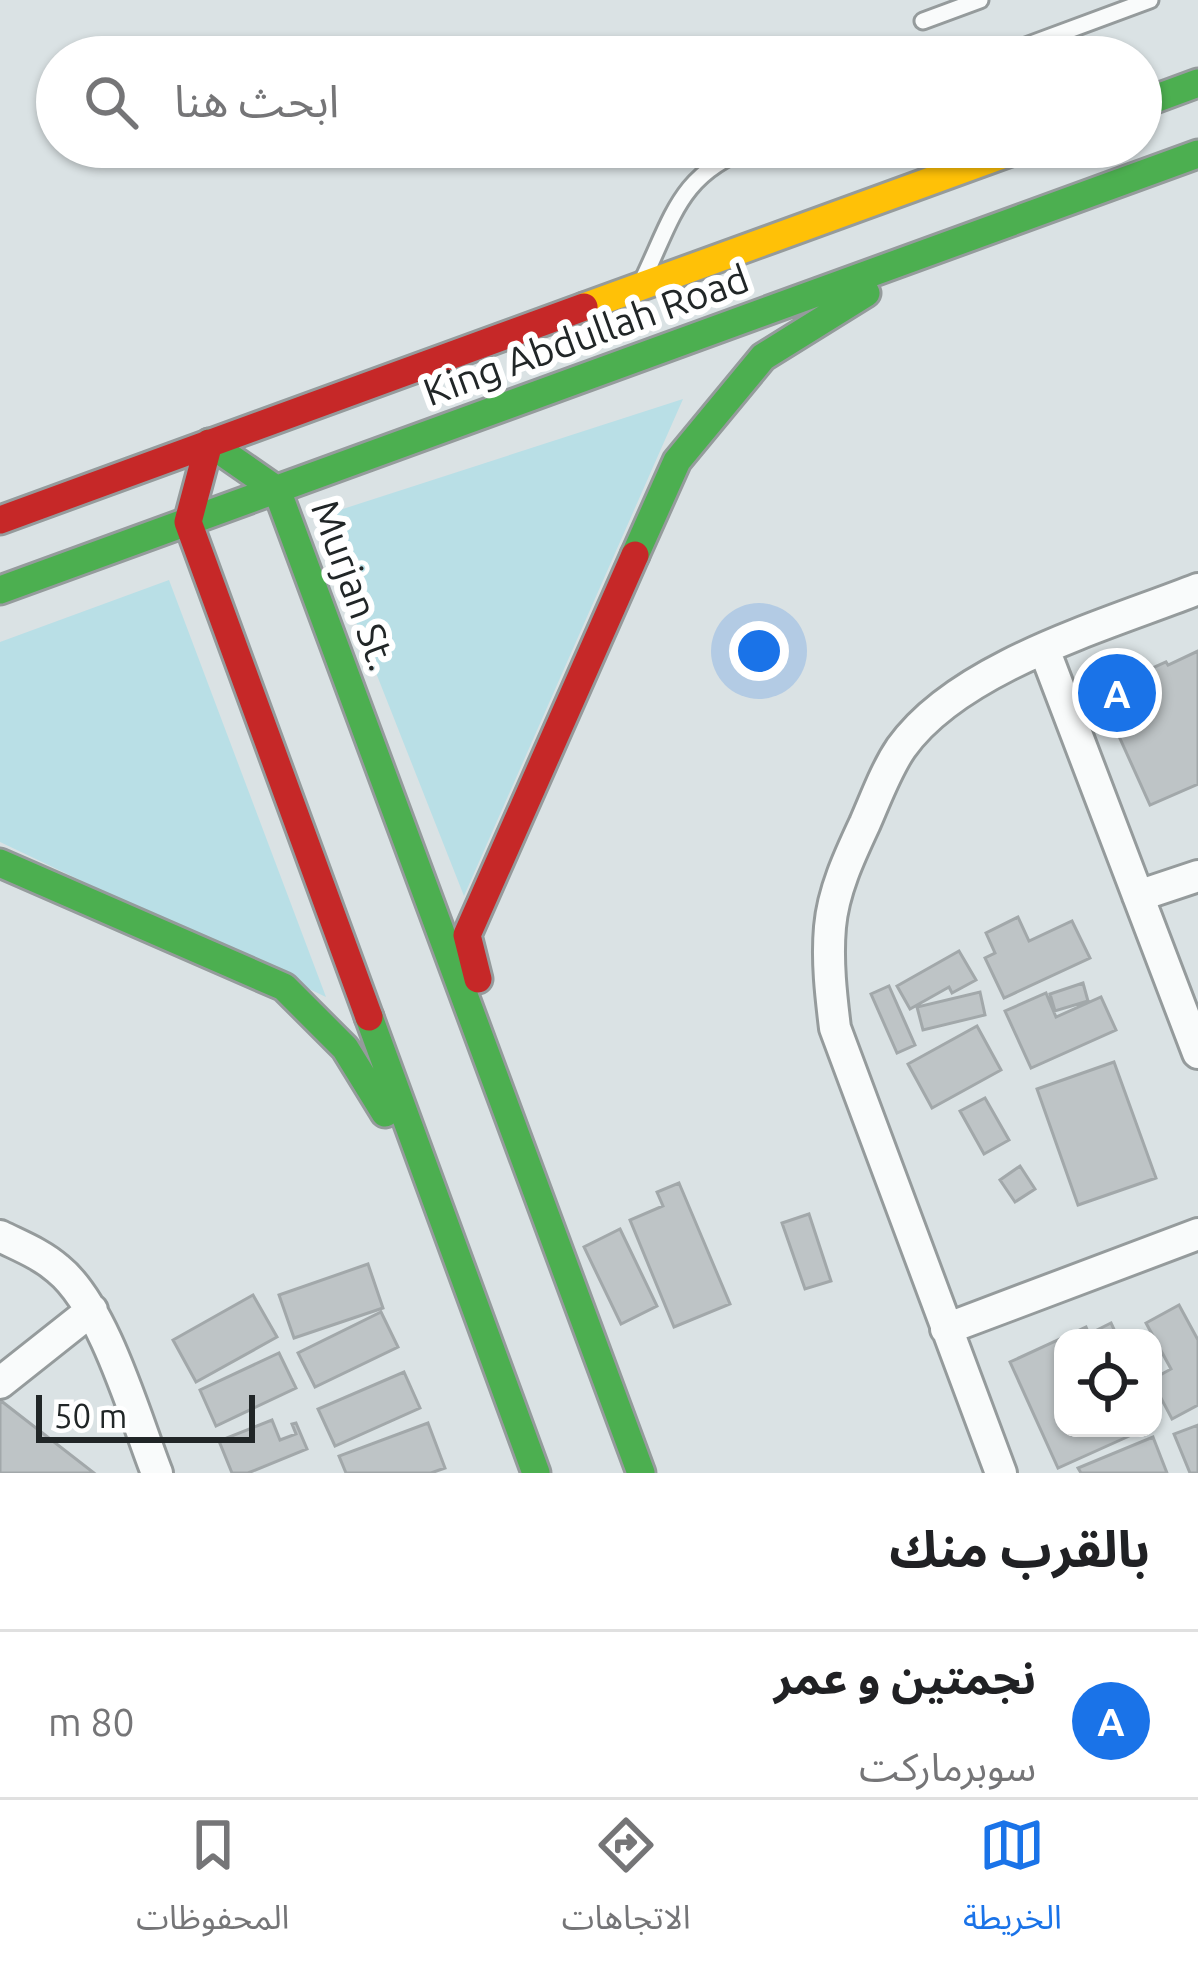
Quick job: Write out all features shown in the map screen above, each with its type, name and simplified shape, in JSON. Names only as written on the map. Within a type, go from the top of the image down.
[{"type":"street","points":[[1162,96],[1198,83]]},
{"type":"street","name":"King Abdullah Road","points":[[1162,167],[1198,154]]},
{"type":"street","name":"King Abdullah Road","points":[[0,520],[966,168]]},
{"type":"street","name":"King Abdullah Road","points":[[0,590],[1159,168]]},
{"type":"street","points":[[521,1149],[467,934],[677,461],[763,357],[942,245]]},
{"type":"street","points":[[209,443],[188,522],[536,1473]]},
{"type":"street","name":"Murjan St.","points":[[209,443],[277,490],[641,1473]]},
{"type":"street","points":[[1001,1473],[835,1028],[830,922],[846,864],[902,748],[936,712],[981,679],[1044,649],[1198,589]]},
{"type":"street","points":[[1044,649],[1198,1053]]},
{"type":"street","points":[[0,863],[284,987],[345,1048],[432,1189]]},
{"type":"street","points":[[1138,896],[1198,876]]},
{"type":"street","points":[[946,1329],[1198,1234]]},
{"type":"street","points":[[0,1236],[60,1270],[92,1310],[157,1473]]},
{"type":"street","points":[[0,1383],[92,1310]]},
{"type":"lane","points":[[923,22],[980,0]]},
{"type":"lane","points":[[1053,36],[1150,0]]},
{"type":"lane","points":[[640,287],[683,194],[709,168]]},
{"type":"shaded area","points":[[683,399],[464,896],[315,518]]},
{"type":"shaded area","points":[[169,580],[326,997],[0,842],[0,642]]},
{"type":"building","points":[[1198,651],[1198,784],[1150,805],[1099,692]]},
{"type":"building","points":[[1018,917],[1029,941],[1072,921],[1090,958],[1004,998],[985,958],[995,953],[986,933]]},
{"type":"building","points":[[959,951],[976,980],[952,993],[949,987],[910,1009],[897,986]]},
{"type":"building","points":[[1083,983],[1088,1001],[1055,1011],[1050,994]]},
{"type":"building","points":[[889,986],[915,1045],[897,1053],[871,994]]},
{"type":"building","points":[[980,992],[985,1015],[923,1030],[917,1007]]},
{"type":"building","points":[[1046,993],[1056,1017],[1101,997],[1116,1030],[1031,1068],[1005,1011]]},
{"type":"building","points":[[977,1026],[1001,1070],[932,1108],[908,1064]]},
{"type":"building","points":[[1114,1062],[1156,1178],[1078,1205],[1037,1089]]},
{"type":"building","points":[[985,1098],[1009,1140],[984,1154],[960,1111]]},
{"type":"building","points":[[1020,1166],[1035,1189],[1015,1202],[1000,1180]]},
{"type":"building","points":[[679,1183],[730,1304],[674,1327],[630,1220],[663,1206],[657,1192]]},
{"type":"building","points":[[809,1214],[831,1281],[805,1289],[782,1223]]},
{"type":"building","points":[[620,1229],[657,1306],[621,1324],[584,1247]]},
{"type":"building","points":[[368,1264],[383,1308],[294,1338],[279,1295]]},
{"type":"building","points":[[253,1295],[277,1337],[196,1382],[173,1340]]},
{"type":"building","points":[[1179,1305],[1198,1340],[1198,1405],[1172,1419],[1162,1400],[1162,1374],[1171,1369],[1162,1352],[1162,1329],[1149,1329],[1146,1323]]},
{"type":"building","points":[[381,1312],[398,1347],[315,1387],[298,1353]]},
{"type":"building","points":[[1054,1342],[1054,1437],[1127,1437],[1058,1468],[1010,1362]]},
{"type":"building","points":[[279,1353],[296,1388],[216,1426],[200,1390]]},
{"type":"building","points":[[404,1372],[420,1408],[335,1446],[318,1409]]},
{"type":"building","points":[[0,1400],[94,1473],[0,1473]]},
{"type":"building","points":[[272,1420],[280,1440],[296,1434],[292,1424],[296,1423],[307,1449],[248,1473],[232,1473],[219,1441]]},
{"type":"building","points":[[428,1423],[445,1468],[431,1473],[346,1473],[339,1456]]},
{"type":"building","points":[[1198,1425],[1198,1473],[1190,1473],[1174,1434]]},
{"type":"building","points":[[1153,1437],[1167,1473],[1081,1473],[1078,1468]]},
{"type":"traffic: fast","points":[[1162,96],[1198,83]]},
{"type":"traffic: fast","points":[[1162,167],[1198,154]]},
{"type":"traffic: fast","points":[[0,590],[1160,168]]},
{"type":"traffic: fast","points":[[635,555],[677,461],[763,357],[866,293]]},
{"type":"traffic: fast","points":[[209,443],[277,490],[641,1473]]},
{"type":"traffic: fast","points":[[0,863],[284,987],[345,1048],[385,1113]]},
{"type":"traffic: fast","points":[[369,1017],[536,1473]]},
{"type":"traffic: slow","points":[[584,307],[966,168]]},
{"type":"traffic: jam","points":[[0,520],[584,307]]},
{"type":"traffic: jam","points":[[209,443],[188,522],[369,1017]]},
{"type":"traffic: jam","points":[[478,979],[467,935],[635,555]]},
{"type":"place","name":"نجمتين و عمر","points":[[1117,693]]}]
